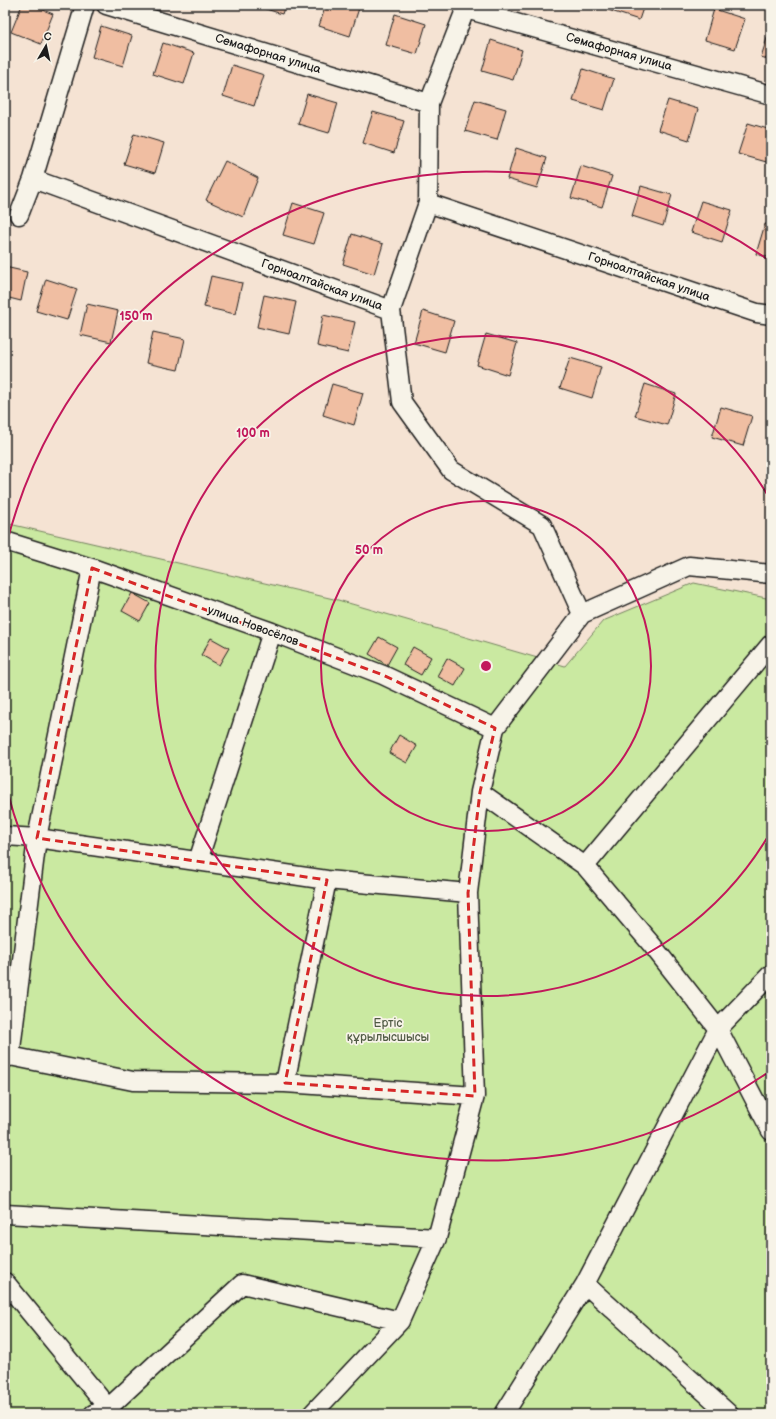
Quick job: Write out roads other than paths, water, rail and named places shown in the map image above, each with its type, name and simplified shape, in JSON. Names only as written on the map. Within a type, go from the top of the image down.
[{"type":"street","points":[[19,215],[33,179],[85,5]]},
{"type":"street","name":"Семафорная улица","points":[[106,5],[429,103]]},
{"type":"street","points":[[428,203],[429,103],[467,7]]},
{"type":"street","name":"Семафорная улица","points":[[467,7],[771,95]]},
{"type":"street","name":"Горноалтайская улица","points":[[33,179],[391,310],[428,203],[757,313],[771,315]]},
{"type":"street","points":[[391,310],[402,402],[451,470],[542,525],[582,614]]},
{"type":"street","name":"улица Новосёлов","points":[[5,541],[92,568],[272,632],[383,674],[494,728]]},
{"type":"street","points":[[312,1414],[400,1321],[437,1238],[475,1096],[468,894],[480,792],[494,728],[582,614],[689,566],[771,574]]},
{"type":"street","points":[[92,568],[37,838],[8,1056],[133,1081],[285,1083],[475,1096]]},
{"type":"street","points":[[198,861],[272,632]]},
{"type":"street","points":[[585,866],[771,644]]},
{"type":"street","points":[[480,792],[585,866],[652,945],[718,1029],[771,1131]]},
{"type":"street","points":[[5,836],[37,838],[327,880],[468,894]]},
{"type":"street","points":[[285,1083],[327,880]]},
{"type":"street","points":[[504,1414],[585,1284],[718,1029],[771,974]]},
{"type":"street","points":[[5,1214],[437,1238]]},
{"type":"street","points":[[5,1282],[105,1412],[242,1284],[400,1321]]},
{"type":"street","points":[[585,1284],[729,1414]]},
{"type":"park label","name":"Ертіс құрылысшысы","points":[[388,1030]]}]
